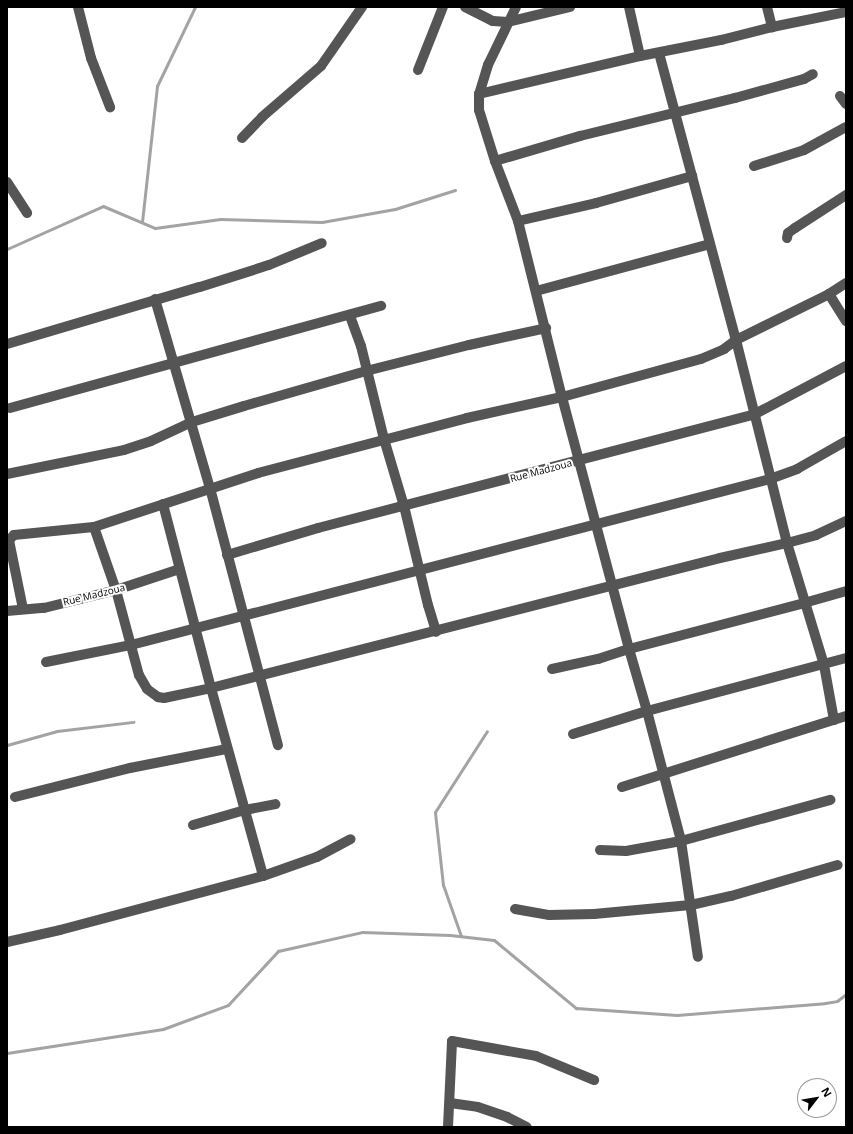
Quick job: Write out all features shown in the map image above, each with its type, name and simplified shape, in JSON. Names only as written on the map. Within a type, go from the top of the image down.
[{"type":"street","points":[[78,7],[91,58],[110,107]]},
{"type":"street","points":[[242,138],[321,66],[362,7]]},
{"type":"street","points":[[418,70],[444,7]]},
{"type":"street","points":[[465,7],[493,21],[508,22],[570,7]]},
{"type":"street","points":[[516,7],[488,65],[479,94],[479,110],[495,161],[518,221],[546,328],[562,397],[681,841],[698,956]]},
{"type":"street","points":[[630,7],[640,56]]},
{"type":"street","points":[[767,7],[772,26]]},
{"type":"street","points":[[479,94],[640,56],[721,40],[772,26],[846,12]]},
{"type":"street","points":[[659,53],[736,340],[787,543],[804,604],[824,664],[834,720]]},
{"type":"street","points":[[495,161],[580,136],[676,113],[804,79],[813,74]]},
{"type":"street","points":[[754,166],[804,150],[846,127]]},
{"type":"street","points":[[518,221],[596,203],[692,176]]},
{"type":"street","points":[[7,182],[27,213]]},
{"type":"street","points":[[787,238],[788,233],[846,195]]},
{"type":"street","points":[[7,344],[269,265],[322,243]]},
{"type":"street","points":[[536,290],[710,244]]},
{"type":"street","points":[[23,609],[10,540],[12,536],[94,527],[210,488],[384,439],[467,418],[562,397],[701,359],[724,349],[736,340],[829,294],[846,283]]},
{"type":"street","points":[[829,294],[846,322]]},
{"type":"street","points":[[155,299],[192,422],[278,745]]},
{"type":"street","points":[[10,408],[382,306]]},
{"type":"street","points":[[350,316],[361,346],[366,371],[404,506],[436,632]]},
{"type":"street","points":[[7,474],[124,450],[151,441],[192,422],[366,371],[468,345],[546,328]]},
{"type":"street","name":"Rue Madzoua","points":[[227,555],[318,528],[755,414],[846,366]]},
{"type":"street","points":[[46,662],[131,644],[785,475],[846,442]]},
{"type":"street","points":[[163,504],[227,749],[263,876]]},
{"type":"street","points":[[94,527],[116,590],[139,675],[147,689],[158,697],[164,698],[211,688],[787,543],[816,535],[846,522]]},
{"type":"street","name":"Rue Madzoua","points":[[7,610],[44,608],[116,590],[180,569]]},
{"type":"street","points":[[552,669],[592,660],[804,604],[846,591]]},
{"type":"street","points":[[574,734],[647,711],[846,658]]},
{"type":"street","points":[[622,787],[846,716]]},
{"type":"street","points":[[15,797],[130,768],[227,749]]},
{"type":"street","points":[[600,850],[626,851],[681,841],[830,800]]},
{"type":"street","points":[[193,825],[245,810],[275,804]]},
{"type":"street","points":[[7,942],[60,930],[263,876],[317,857],[352,839]]},
{"type":"street","points":[[515,908],[549,914],[594,914],[691,905],[731,896],[838,865]]},
{"type":"street","points":[[448,1127],[452,1041],[536,1056],[594,1080]]},
{"type":"street","points":[[450,1103],[478,1107],[507,1117],[527,1127]]},
{"type":"waterway","points":[[142,222],[157,86],[195,7]]},
{"type":"waterway","points":[[7,249],[103,206],[155,228],[220,219],[322,222],[395,209],[455,190]]},
{"type":"waterway","points":[[7,745],[57,731],[133,722]]},
{"type":"waterway","points":[[461,936],[443,885],[435,812],[487,731]]},
{"type":"waterway","points":[[7,1053],[163,1029],[228,1005],[278,951],[362,932],[450,935],[494,940],[576,1008],[677,1015],[825,1003],[837,1001],[846,994]]}]
